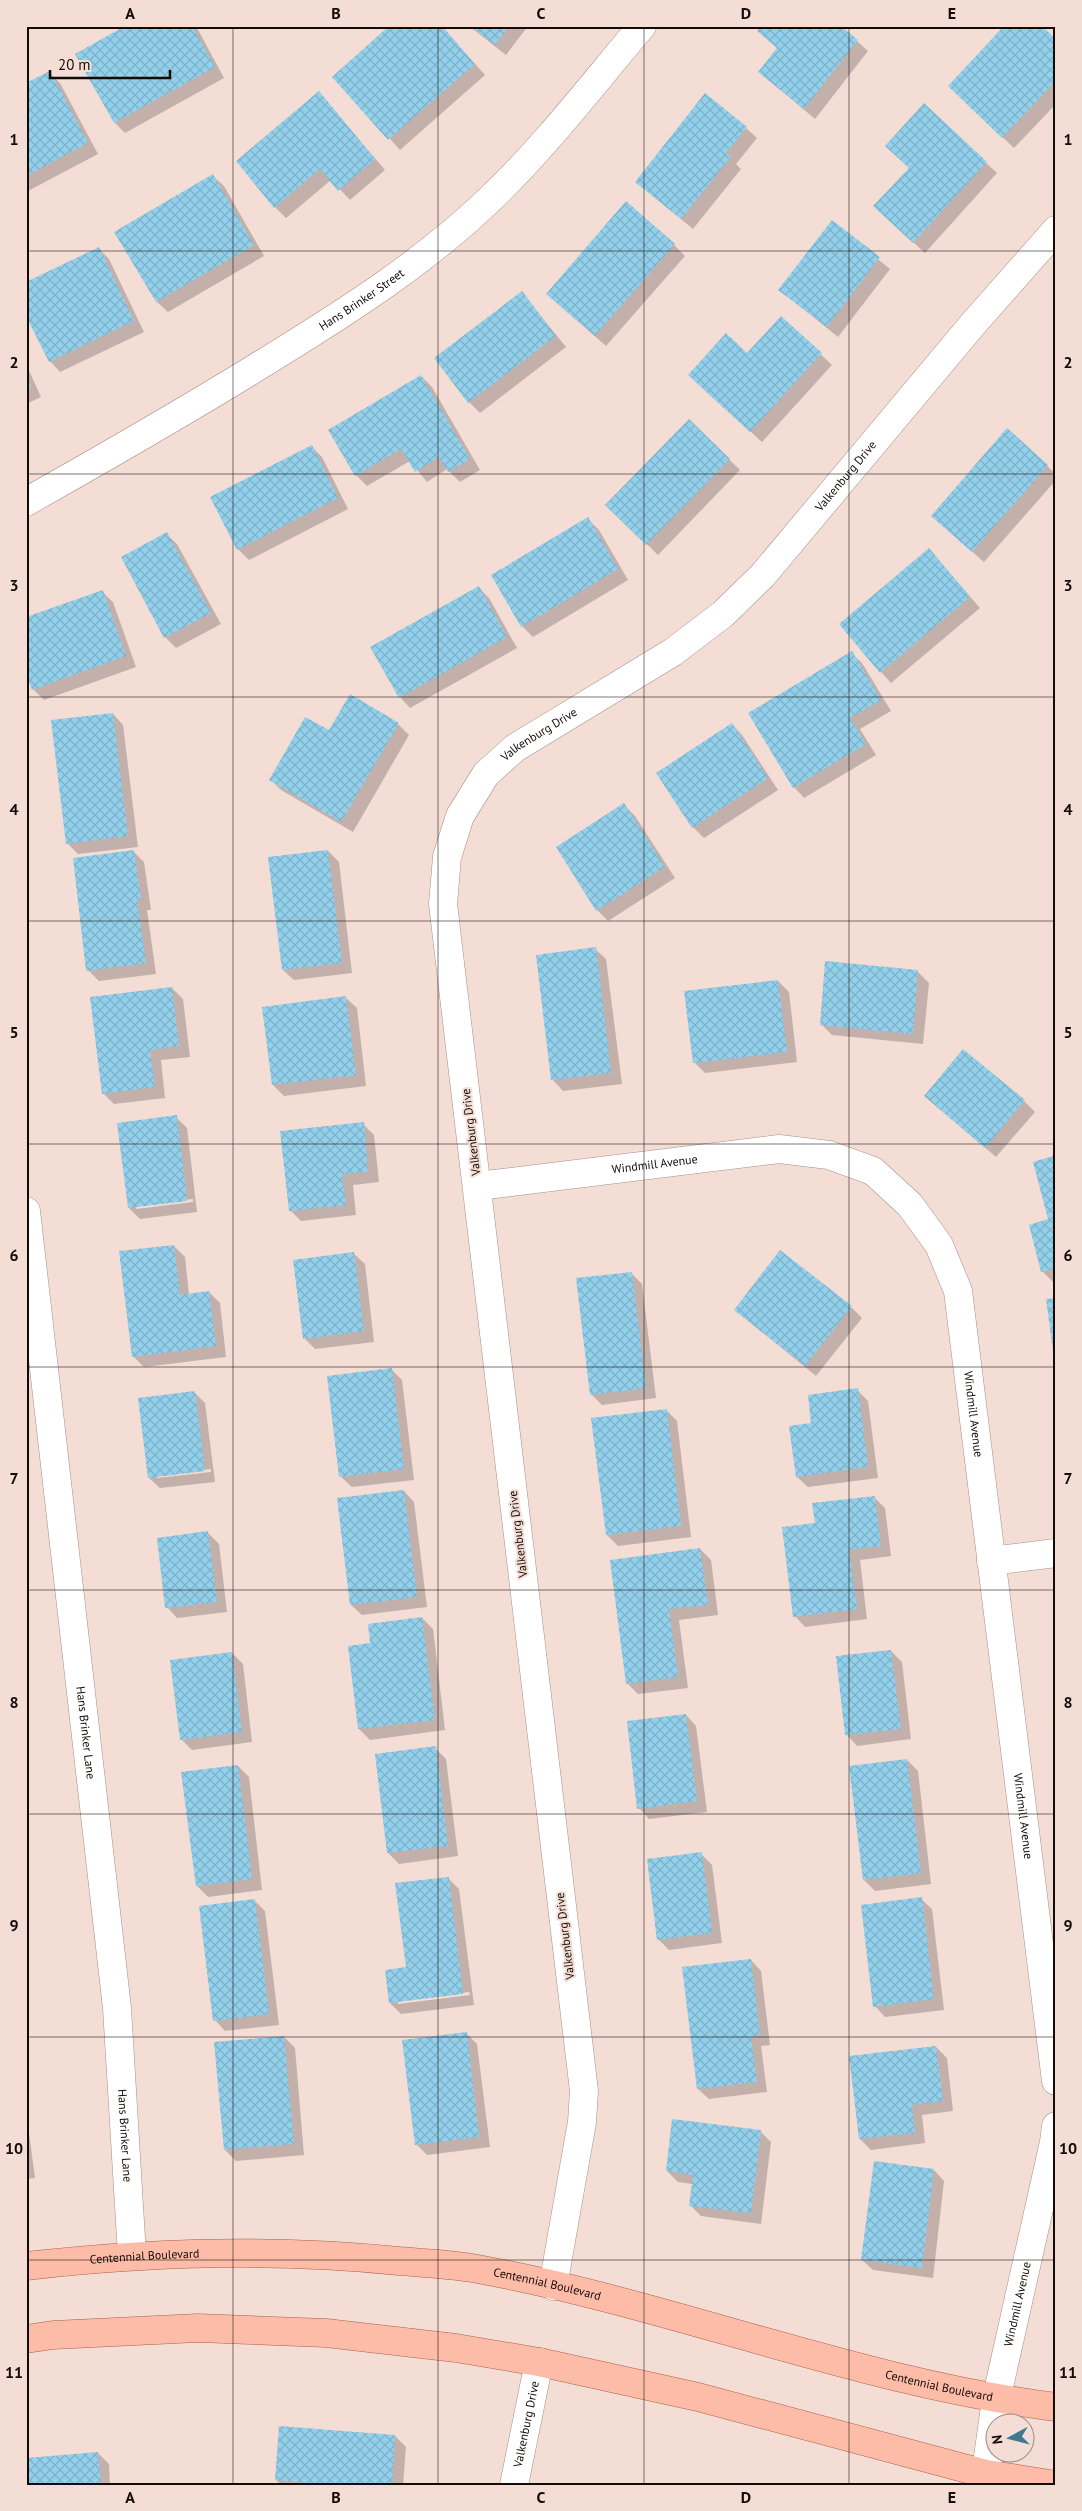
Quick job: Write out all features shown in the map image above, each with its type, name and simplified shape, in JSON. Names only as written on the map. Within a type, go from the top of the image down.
[{"type":"main road","name":"Centennial Boulevard","points":[[26,2266],[132,2255],[331,2254],[472,2268],[638,2306],[724,2331],[996,2400],[1056,2407]]},
{"type":"main road","points":[[26,2339],[53,2335],[198,2328],[326,2333],[456,2348],[538,2362],[698,2397],[985,2480],[1056,2484]]},
{"type":"street","name":"Hans Brinker Street","points":[[26,502],[182,414],[360,303],[487,202],[529,159],[642,26]]},
{"type":"street","name":"Valkenburg Drive","points":[[553,2286],[582,2122],[584,2092],[478,1186],[443,904],[447,857],[460,816],[486,774],[514,748],[673,652],[722,614],[763,575],[973,324],[1056,230]]},
{"type":"street","name":"Windmill Avenue","points":[[478,1186],[779,1149],[829,1155],[873,1171],[910,1205],[939,1245],[958,1291],[1056,2082]]},
{"type":"street","name":"Hans Brinker Lane","points":[[26,1211],[117,2008],[132,2255]]},
{"type":"street","points":[[991,1561],[1056,1553]]},
{"type":"street","name":"Windmill Avenue","points":[[985,2480],[996,2400],[1056,2126]]},
{"type":"street","name":"Valkenburg Drive","points":[[514,2485],[538,2362]]},
{"type":"building","points":[[125,26],[192,26],[215,67],[114,123],[75,54]]},
{"type":"building","points":[[389,26],[442,26],[475,64],[388,140],[332,77]]},
{"type":"building","points":[[470,26],[509,26],[495,45]]},
{"type":"building","points":[[761,26],[841,26],[858,40],[804,109],[758,72],[777,48],[757,31]]},
{"type":"building","points":[[1004,26],[1042,26],[1056,39],[1056,81],[1002,138],[948,86]]},
{"type":"building","points":[[50,71],[88,143],[26,176],[26,83]]},
{"type":"building","points":[[319,91],[375,159],[338,191],[320,169],[274,208],[236,161]]},
{"type":"building","points":[[705,93],[747,127],[726,153],[731,157],[681,219],[635,182]]},
{"type":"building","points":[[924,103],[987,162],[913,243],[873,206],[909,168],[885,146]]},
{"type":"building","points":[[213,174],[254,245],[156,302],[114,232]]},
{"type":"building","points":[[626,201],[675,244],[595,336],[546,294]]},
{"type":"building","points":[[832,220],[880,257],[827,327],[778,290]]},
{"type":"building","points":[[99,247],[134,321],[49,362],[26,316],[26,282]]},
{"type":"building","points":[[522,291],[556,336],[468,403],[434,358]]},
{"type":"building","points":[[781,316],[822,353],[750,432],[688,375],[726,333],[747,353]]},
{"type":"building","points":[[26,375],[31,386],[26,389]]},
{"type":"building","points":[[421,375],[470,459],[448,472],[439,457],[415,472],[401,449],[355,476],[328,430]]},
{"type":"building","points":[[689,419],[730,459],[646,545],[605,505]]},
{"type":"building","points":[[1007,428],[1048,465],[972,552],[931,516]]},
{"type":"building","points":[[312,445],[338,498],[237,550],[210,497]]},
{"type":"building","points":[[588,517],[618,569],[521,627],[491,575]]},
{"type":"building","points":[[167,532],[211,613],[164,638],[121,557]]},
{"type":"building","points":[[929,548],[970,597],[880,673],[839,624]]},
{"type":"building","points":[[479,586],[507,637],[399,698],[370,647]]},
{"type":"building","points":[[103,590],[126,656],[32,690],[26,674],[26,617]]},
{"type":"building","points":[[852,651],[881,700],[850,718],[866,744],[793,788],[748,713]]},
{"type":"building","points":[[350,694],[399,723],[341,822],[269,780],[305,717],[329,730]]},
{"type":"building","points":[[113,713],[128,836],[66,844],[51,720]]},
{"type":"building","points":[[732,723],[768,778],[692,828],[656,773]]},
{"type":"building","points":[[624,803],[665,867],[596,911],[556,847]]},
{"type":"building","points":[[134,850],[141,899],[137,899],[146,963],[86,971],[73,858]]},
{"type":"building","points":[[328,850],[342,963],[282,970],[268,857]]},
{"type":"building","points":[[596,947],[611,1073],[551,1080],[536,955]]},
{"type":"building","points":[[825,961],[918,970],[913,1034],[820,1025]]},
{"type":"building","points":[[778,980],[787,1052],[693,1063],[684,991]]},
{"type":"building","points":[[172,987],[179,1046],[150,1050],[155,1087],[102,1094],[90,997]]},
{"type":"building","points":[[346,996],[356,1075],[272,1085],[262,1007]]},
{"type":"building","points":[[963,1049],[1025,1100],[985,1148],[924,1096]]},
{"type":"building","points":[[177,1115],[187,1201],[128,1208],[117,1123]]},
{"type":"building","points":[[364,1122],[368,1172],[342,1174],[346,1205],[289,1211],[280,1131]]},
{"type":"building","points":[[1056,1155],[1056,1268],[1041,1272],[1029,1225],[1048,1219],[1033,1162]]},
{"type":"building","points":[[174,1245],[180,1295],[209,1291],[216,1346],[132,1357],[119,1251]]},
{"type":"building","points":[[780,1250],[852,1306],[805,1366],[734,1310]]},
{"type":"building","points":[[354,1252],[364,1331],[303,1339],[293,1260]]},
{"type":"building","points":[[632,1272],[646,1388],[590,1395],[576,1278]]},
{"type":"building","points":[[1056,1298],[1056,1366],[1055,1366],[1046,1299]]},
{"type":"building","points":[[392,1368],[404,1469],[339,1477],[327,1376]]},
{"type":"building","points":[[858,1388],[868,1467],[796,1477],[789,1426],[811,1423],[808,1395]]},
{"type":"building","points":[[195,1391],[205,1471],[148,1478],[138,1398]]},
{"type":"building","points":[[667,1409],[681,1526],[606,1535],[591,1418]]},
{"type":"building","points":[[404,1490],[417,1597],[350,1605],[337,1498]]},
{"type":"building","points":[[875,1496],[881,1546],[849,1550],[857,1609],[793,1617],[782,1527],[815,1523],[812,1503]]},
{"type":"building","points":[[208,1531],[217,1602],[165,1608],[157,1538]]},
{"type":"building","points":[[700,1548],[708,1605],[669,1609],[678,1677],[626,1684],[610,1560]]},
{"type":"building","points":[[422,1617],[435,1720],[358,1729],[348,1646],[370,1643],[368,1624]]},
{"type":"building","points":[[891,1650],[901,1729],[845,1735],[836,1656]]},
{"type":"building","points":[[232,1652],[242,1732],[180,1740],[170,1660]]},
{"type":"building","points":[[686,1714],[697,1801],[637,1809],[627,1721]]},
{"type":"building","points":[[436,1746],[448,1846],[387,1853],[375,1754]]},
{"type":"building","points":[[907,1759],[921,1873],[863,1880],[849,1766]]},
{"type":"building","points":[[238,1765],[252,1879],[196,1886],[181,1772]]},
{"type":"building","points":[[702,1852],[712,1933],[657,1940],[647,1859]]},
{"type":"building","points":[[449,1877],[463,1994],[389,2003],[385,1970],[406,1967],[395,1883]]},
{"type":"building","points":[[922,1897],[934,1999],[873,2007],[861,1905]]},
{"type":"building","points":[[255,1899],[269,2014],[213,2021],[199,1906]]},
{"type":"building","points":[[751,1959],[760,2035],[751,2036],[757,2082],[697,2089],[682,1967]]},
{"type":"building","points":[[467,2032],[479,2137],[415,2145],[402,2040]]},
{"type":"building","points":[[284,2036],[294,2144],[224,2150],[214,2042]]},
{"type":"building","points":[[936,2046],[943,2101],[912,2105],[915,2133],[859,2139],[849,2056]]},
{"type":"building","points":[[672,2119],[761,2130],[751,2213],[689,2206],[693,2175],[666,2171]]},
{"type":"building","points":[[874,2161],[934,2169],[922,2268],[861,2260]]},
{"type":"building","points":[[279,2426],[395,2435],[392,2485],[333,2485],[275,2480]]},
{"type":"building","points":[[98,2452],[101,2485],[26,2485],[26,2458]]}]
